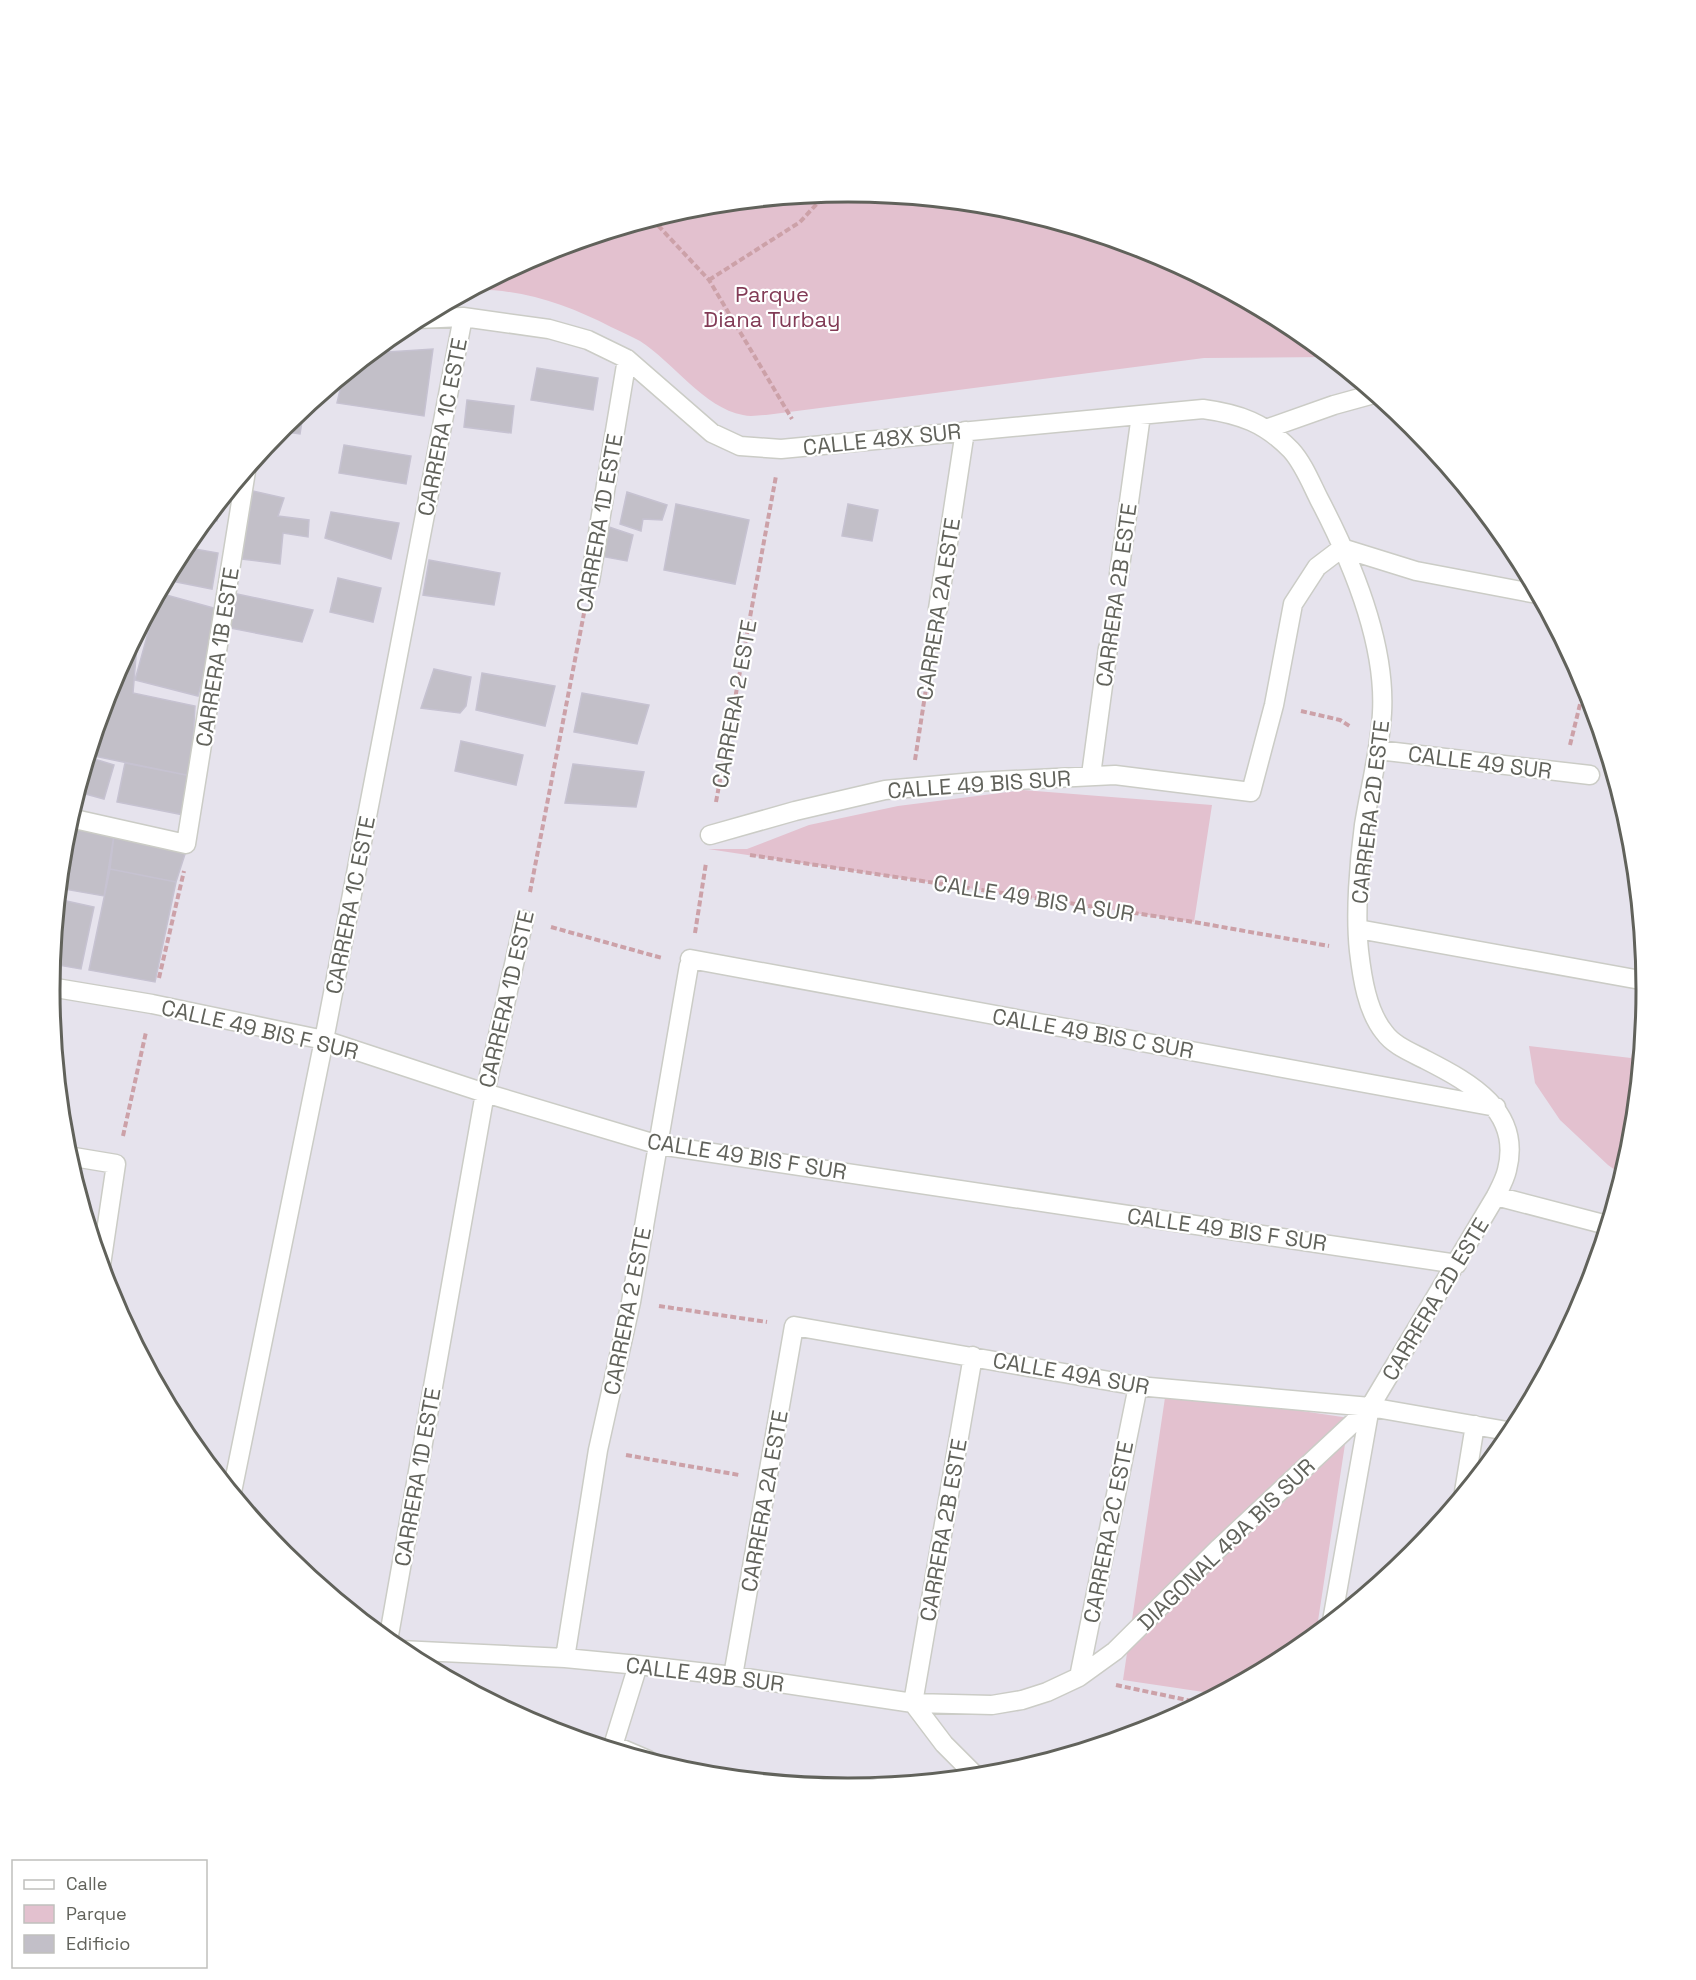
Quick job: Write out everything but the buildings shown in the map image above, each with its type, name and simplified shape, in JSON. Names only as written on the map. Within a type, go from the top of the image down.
[{"type":"street","name":"CALLE 48X SUR","points":[[438,318],[463,317],[549,329],[588,340],[627,359],[712,433],[740,446],[781,449],[1203,410],[1245,417],[1266,429]]},
{"type":"street","name":"CARRERA 1C ESTE","points":[[234,1483],[324,1040],[463,317]]},
{"type":"street","name":"CARRERA 1D ESTE","points":[[590,582],[627,359]]},
{"type":"street","points":[[1266,429],[1366,396]]},
{"type":"street","name":"CARRERA 2B ESTE","points":[[1119,574],[1141,415]]},
{"type":"street","name":"CARRERA 2D ESTE","points":[[1266,429],[1292,451],[1308,476],[1335,529],[1363,599],[1376,647],[1382,682],[1382,712],[1378,750],[1364,826],[1358,929],[1359,952],[1367,996],[1377,1022],[1396,1044],[1458,1076],[1496,1107],[1506,1126],[1510,1148],[1507,1170],[1496,1196],[1370,1407]]},
{"type":"street","name":"CARRERA 2A ESTE","points":[[938,609],[966,431]]},
{"type":"street","name":"CARRERA 1B ESTE","points":[[79,820],[186,844],[244,485]]},
{"type":"street","points":[[1274,705],[1293,604],[1317,567],[1342,548],[1416,571],[1528,592]]},
{"type":"street","name":"CARRERA 2B ESTE","points":[[1091,775],[1108,648]]},
{"type":"street","name":"CALLE 49 BIS SUR","points":[[710,835],[795,811],[885,790],[910,787],[1115,774],[1251,792],[1274,705]]},
{"type":"street","name":"CALLE 49 SUR","points":[[1378,750],[1590,775]]},
{"type":"street","name":"CARRERA 1D ESTE","points":[[390,1631],[485,1092],[524,920]]},
{"type":"street","points":[[1358,929],[1636,979]]},
{"type":"street","name":"CALLE 49 BIS C SUR","points":[[690,962],[1496,1107]]},
{"type":"street","name":"CARRERA 2 ESTE","points":[[565,1658],[598,1450],[631,1302],[690,962]]},
{"type":"street","name":"CALLE 49 BIS F SUR","points":[[60,989],[152,1004],[324,1040],[485,1092],[659,1144],[1457,1264]]},
{"type":"street","points":[[78,1158],[116,1164],[104,1247]]},
{"type":"street","points":[[1496,1196],[1600,1223]]},
{"type":"street","name":"CARRERA 2A ESTE","points":[[733,1676],[794,1326]]},
{"type":"street","name":"CALLE 49A SUR","points":[[794,1326],[1138,1386],[1370,1407],[1502,1430]]},
{"type":"street","name":"CARRERA 2B ESTE","points":[[913,1704],[973,1356]]},
{"type":"street","name":"CARRERA 2C ESTE","points":[[1079,1677],[1138,1386]]},
{"type":"street","points":[[1334,1610],[1370,1407]]},
{"type":"street","name":"DIAGONAL 49A BIS SUR","points":[[913,1704],[993,1705],[1022,1700],[1047,1692],[1079,1677],[1115,1651],[1219,1548],[1370,1407]]},
{"type":"street","points":[[1466,1478],[1474,1425]]},
{"type":"street","name":"CALLE 49B SUR","points":[[420,1651],[565,1658],[638,1665],[733,1676],[913,1704]]},
{"type":"street","points":[[615,1742],[638,1665]]},
{"type":"street","points":[[913,1704],[944,1744],[968,1768]]},
{"type":"path","points":[[709,280],[800,222],[817,203]]},
{"type":"path","points":[[658,226],[709,280],[808,446]]},
{"type":"path","name":"CARRERA 2 ESTE","points":[[690,962],[710,835],[781,449]]},
{"type":"path","name":"CARRERA 2B ESTE","points":[[1108,648],[1119,574]]},
{"type":"path","name":"CARRERA 1D ESTE","points":[[524,920],[590,582]]},
{"type":"path","name":"CARRERA 2A ESTE","points":[[910,787],[938,609]]},
{"type":"path","points":[[1563,772],[1581,701]]},
{"type":"path","name":"CALLE 49 SUR","points":[[1274,705],[1340,720],[1378,750]]},
{"type":"path","name":"CALLE 49 BIS A SUR","points":[[743,854],[1194,922],[1359,952]]},
{"type":"path","points":[[524,920],[690,962]]},
{"type":"path","points":[[631,1302],[794,1326]]},
{"type":"path","points":[[598,1450],[767,1479]]},
{"type":"path","points":[[1079,1677],[1189,1701]]},
{"type":"green space","name":"Parque Diana Turbay","points":[[848,202],[900,204],[1002,217],[1101,244],[1197,283],[1286,335],[1317,357],[1204,358],[749,416],[729,411],[715,403],[640,341],[595,319],[561,305],[526,295],[486,290],[546,262],[595,244],[694,217],[796,204]]},
{"type":"green space","points":[[1023,790],[1212,805],[1194,922],[708,849],[747,849],[809,825],[898,806]]},
{"type":"green space","points":[[1634,1045],[1629,1093],[1615,1170],[1560,1120],[1535,1083],[1529,1046],[1631,1058]]},
{"type":"green space","points":[[1166,1391],[1349,1418],[1318,1622],[1286,1645],[1205,1692],[1123,1680]]}]
